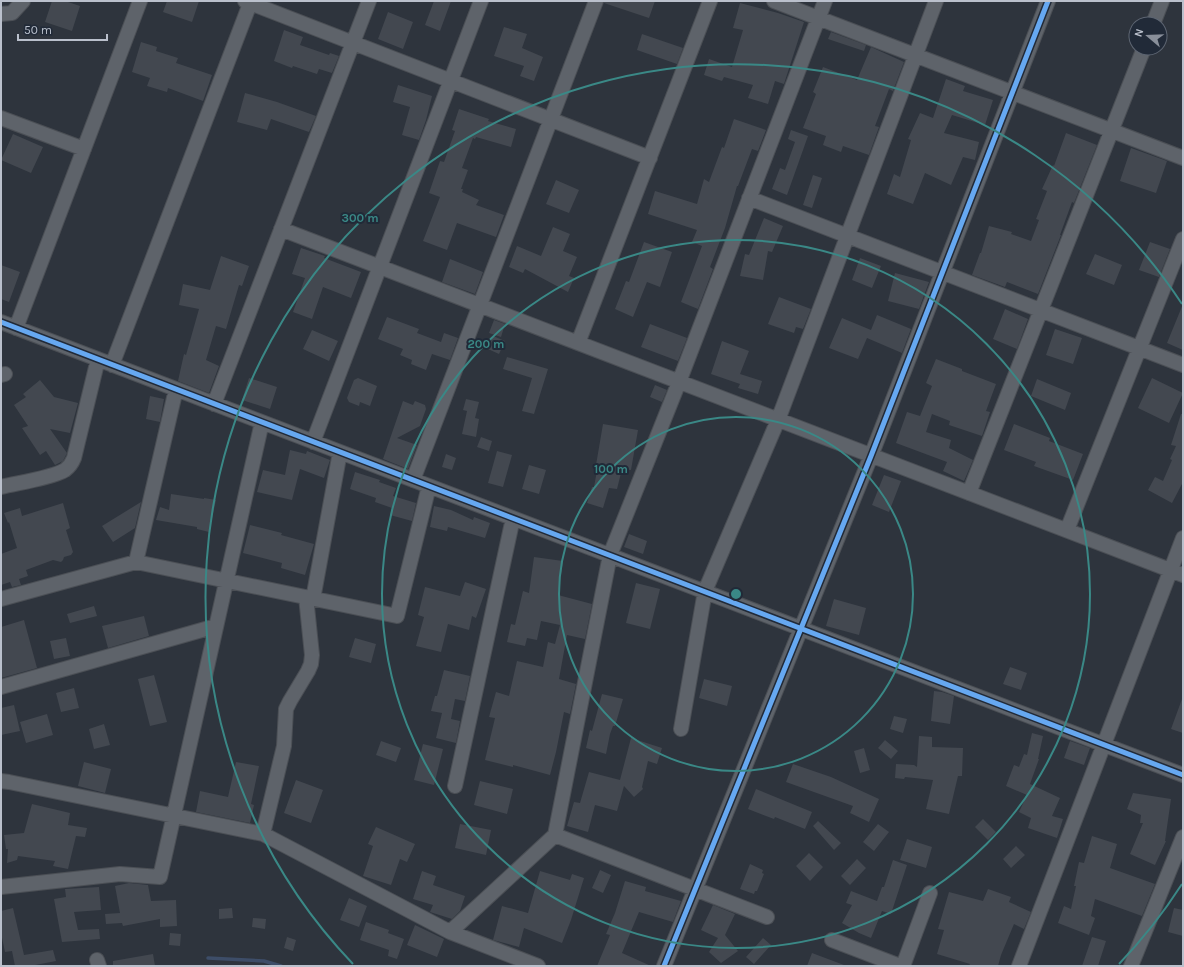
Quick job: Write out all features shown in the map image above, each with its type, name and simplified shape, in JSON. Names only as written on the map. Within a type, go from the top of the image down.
[{"type":"street","points":[[1,14],[12,13],[23,1]]},
{"type":"street","points":[[16,328],[140,1]]},
{"type":"street","points":[[214,404],[369,1]]},
{"type":"street","points":[[313,442],[481,1]]},
{"type":"street","points":[[413,480],[596,1]]},
{"type":"street","points":[[578,343],[710,1]]},
{"type":"street","points":[[774,1],[1183,158]]},
{"type":"street","points":[[450,932],[555,835],[610,555],[679,382],[825,1]]},
{"type":"street","points":[[681,729],[705,592],[778,420],[936,1]]},
{"type":"street","points":[[664,966],[871,456],[1048,1]]},
{"type":"street","points":[[1156,16],[1162,1]]},
{"type":"street","points":[[112,365],[249,2],[650,158]]},
{"type":"street","points":[[969,493],[1141,56]]},
{"type":"street","points":[[1,118],[84,149]]},
{"type":"street","points":[[749,198],[1183,365]]},
{"type":"street","points":[[281,229],[1177,573]]},
{"type":"street","points":[[1067,530],[1183,239]]},
{"type":"street","points":[[1,322],[1183,775]]},
{"type":"street","points":[[1,487],[54,475],[70,465],[74,458],[98,359]]},
{"type":"street","points":[[136,562],[176,389]]},
{"type":"street","points":[[1,887],[120,874],[160,877],[262,422]]},
{"type":"street","points":[[263,834],[284,746],[286,709],[311,664],[310,598],[340,452]]},
{"type":"street","points":[[1,599],[136,562],[397,616],[429,486]]},
{"type":"street","points":[[455,786],[513,518]]},
{"type":"street","points":[[1018,966],[1104,744],[1177,573],[1183,538]]},
{"type":"street","points":[[1,687],[216,626]]},
{"type":"street","points":[[1,782],[9,782],[263,834],[450,932],[538,966]]},
{"type":"street","points":[[555,835],[767,917]]},
{"type":"street","points":[[1130,966],[1183,837]]},
{"type":"street","points":[[832,940],[901,966],[930,893]]},
{"type":"building","points":[[52,1],[65,1],[80,6],[72,31],[45,22]]},
{"type":"building","points":[[167,1],[199,1],[192,22],[163,12]]},
{"type":"building","points":[[434,1],[451,1],[440,31],[425,25]]},
{"type":"building","points":[[604,1],[655,1],[649,18],[604,3]]},
{"type":"building","points":[[740,3],[778,13],[804,22],[784,84],[775,81],[768,104],[748,98],[753,85],[724,77],[722,81],[704,75],[709,59],[732,67],[743,30],[733,28]]},
{"type":"building","points":[[388,12],[413,22],[403,49],[378,39]]},
{"type":"building","points":[[504,27],[527,34],[522,48],[543,57],[534,81],[520,76],[524,66],[494,56]]},
{"type":"building","points":[[284,30],[303,37],[300,45],[329,55],[330,53],[339,56],[332,73],[319,69],[317,74],[293,66],[292,68],[274,61]]},
{"type":"building","points":[[831,32],[866,45],[864,51],[828,39]]},
{"type":"building","points":[[642,34],[683,48],[677,64],[637,50]]},
{"type":"building","points":[[141,42],[157,47],[156,51],[178,58],[176,63],[212,75],[203,101],[168,88],[167,92],[147,86],[150,78],[132,72]]},
{"type":"building","points":[[871,47],[904,62],[893,91],[889,89],[875,126],[879,127],[869,155],[843,146],[841,152],[823,145],[826,136],[803,128],[816,94],[813,92],[823,67],[857,80]]},
{"type":"building","points":[[946,79],[965,86],[963,91],[993,100],[985,125],[952,115],[944,133],[979,142],[975,160],[963,157],[951,185],[925,173],[913,204],[887,194],[894,174],[900,177],[911,140],[908,139],[920,113],[933,118]]},
{"type":"building","points":[[398,85],[432,96],[419,140],[402,135],[410,107],[393,102]]},
{"type":"building","points":[[245,93],[277,102],[316,116],[309,132],[271,119],[267,130],[237,122]]},
{"type":"building","points":[[459,109],[489,119],[488,121],[516,129],[511,147],[476,137],[475,139],[473,138],[462,168],[468,170],[461,189],[463,189],[462,192],[479,200],[476,205],[504,215],[496,237],[457,223],[447,250],[423,241],[440,197],[429,193],[440,161],[444,162],[455,131],[452,130]]},
{"type":"building","points":[[734,119],[766,130],[758,151],[752,149],[737,186],[725,228],[710,267],[713,269],[698,309],[681,302],[702,246],[692,242],[697,230],[648,214],[655,191],[697,204],[704,179],[709,182],[722,147],[724,148]]},
{"type":"building","points":[[791,130],[808,136],[787,195],[772,189],[780,168],[785,170],[795,142],[788,139]]},
{"type":"building","points":[[1066,133],[1097,145],[1074,203],[1072,202],[1038,294],[1007,282],[1005,287],[972,275],[981,253],[989,226],[1012,232],[1011,234],[1031,241],[1039,220],[1036,219],[1047,191],[1042,189],[1053,165],[1054,166]]},
{"type":"building","points":[[13,134],[43,147],[31,173],[1,160]]},
{"type":"building","points":[[1131,148],[1167,161],[1156,193],[1120,181]]},
{"type":"building","points":[[813,175],[822,178],[812,208],[803,205]]},
{"type":"building","points":[[556,180],[579,190],[569,213],[546,204]]},
{"type":"building","points":[[764,218],[783,226],[772,252],[768,251],[763,280],[740,276],[745,254],[749,255]]},
{"type":"building","points":[[553,227],[570,234],[563,251],[577,257],[569,276],[574,278],[568,292],[525,269],[523,273],[509,267],[517,246],[541,256]]},
{"type":"building","points":[[644,242],[672,252],[660,287],[647,282],[633,317],[615,309],[626,281],[629,282]]},
{"type":"building","points":[[1150,242],[1170,249],[1159,277],[1139,270]]},
{"type":"building","points":[[301,248],[325,256],[324,258],[361,272],[351,298],[323,287],[312,319],[293,312],[305,278],[292,274]]},
{"type":"building","points":[[1095,254],[1122,265],[1114,285],[1086,274]]},
{"type":"building","points":[[221,256],[249,266],[242,286],[239,285],[226,329],[216,326],[206,360],[219,366],[209,393],[178,381],[184,354],[186,355],[199,309],[179,305],[183,284],[210,290]]},
{"type":"building","points":[[860,258],[881,266],[872,288],[852,280]]},
{"type":"building","points":[[450,259],[483,272],[475,294],[442,282]]},
{"type":"building","points":[[1,265],[20,272],[9,302],[1,299]]},
{"type":"building","points":[[895,273],[929,282],[919,309],[888,301]]},
{"type":"building","points":[[779,297],[811,309],[803,329],[796,327],[794,333],[768,324]]},
{"type":"building","points":[[1183,304],[1183,350],[1167,343]]},
{"type":"building","points":[[1005,309],[1028,319],[1017,349],[993,339]]},
{"type":"building","points":[[877,315],[911,329],[902,353],[867,338],[858,359],[829,348],[842,318],[871,330]]},
{"type":"building","points":[[387,317],[419,329],[417,333],[441,342],[444,333],[458,338],[450,360],[432,354],[426,370],[411,364],[412,360],[400,355],[403,349],[378,339]]},
{"type":"building","points":[[494,320],[505,324],[501,337],[489,333]]},
{"type":"building","points":[[650,324],[687,338],[678,361],[641,347]]},
{"type":"building","points":[[1055,329],[1082,338],[1073,364],[1046,355]]},
{"type":"building","points":[[312,330],[338,341],[329,361],[303,349]]},
{"type":"building","points":[[493,336],[505,341],[499,354],[488,349]]},
{"type":"building","points":[[722,341],[749,351],[740,374],[762,381],[758,394],[738,388],[740,384],[711,374]]},
{"type":"building","points":[[507,357],[548,369],[534,414],[522,411],[532,378],[503,369]]},
{"type":"building","points":[[936,359],[996,384],[986,411],[990,412],[982,436],[949,425],[950,421],[932,414],[926,432],[951,440],[949,448],[973,460],[964,481],[943,471],[947,462],[896,443],[907,412],[920,416],[932,386],[926,383]]},
{"type":"building","points":[[249,378],[277,387],[270,409],[242,400]]},
{"type":"building","points":[[358,378],[377,386],[370,406],[360,402],[359,406],[349,402],[347,398],[354,380]]},
{"type":"building","points":[[1152,378],[1183,393],[1169,423],[1138,408]]},
{"type":"building","points":[[1037,379],[1071,393],[1065,410],[1031,396]]},
{"type":"building","points":[[40,380],[54,397],[78,403],[70,433],[50,429],[67,453],[63,461],[55,465],[46,451],[40,455],[22,428],[28,426],[14,405],[26,397],[23,394]]},
{"type":"building","points":[[655,385],[667,390],[662,402],[650,397]]},
{"type":"building","points":[[150,396],[164,399],[160,422],[146,419]]},
{"type":"building","points":[[466,399],[479,402],[475,418],[479,419],[476,437],[462,434],[467,411],[463,410]]},
{"type":"building","points":[[403,401],[413,405],[415,401],[425,405],[426,409],[420,426],[397,438],[417,445],[408,469],[383,459]]},
{"type":"building","points":[[1181,414],[1183,414],[1183,482],[1172,503],[1148,490],[1155,477],[1163,481],[1176,446],[1171,445]]},
{"type":"building","points":[[603,424],[638,430],[631,470],[622,469],[617,489],[609,488],[603,508],[587,503],[592,487],[594,487]]},
{"type":"building","points":[[1014,424],[1050,438],[1049,441],[1083,454],[1073,480],[1034,466],[1036,462],[1004,450]]},
{"type":"building","points":[[481,437],[492,441],[489,451],[477,447]]},
{"type":"building","points":[[290,450],[306,454],[307,451],[330,460],[324,478],[300,469],[292,500],[257,492],[263,470],[285,475]]},
{"type":"building","points":[[497,451],[512,455],[503,487],[488,483]]},
{"type":"building","points":[[446,454],[456,458],[452,470],[442,467]]},
{"type":"building","points":[[529,465],[546,470],[539,494],[522,489]]},
{"type":"building","points":[[355,472],[380,480],[379,482],[396,488],[393,496],[416,503],[412,521],[390,515],[392,508],[375,502],[376,498],[350,489]]},
{"type":"building","points":[[884,475],[901,481],[889,512],[872,505]]},
{"type":"building","points":[[171,494],[216,500],[209,532],[197,529],[197,527],[156,520],[160,507],[169,510]]},
{"type":"building","points":[[141,502],[135,528],[113,542],[102,526]]},
{"type":"building","points":[[63,503],[70,528],[66,530],[73,552],[71,555],[64,557],[61,562],[53,560],[26,570],[28,576],[19,579],[21,585],[12,587],[10,582],[1,585],[1,554],[17,548],[9,522],[8,523],[4,513],[20,508],[22,516]]},
{"type":"building","points":[[434,506],[451,510],[473,520],[474,517],[490,523],[485,538],[448,527],[447,531],[430,527]]},
{"type":"building","points":[[250,525],[282,533],[281,535],[314,544],[305,575],[281,568],[282,563],[243,553]]},
{"type":"building","points":[[629,534],[647,541],[643,554],[624,547]]},
{"type":"building","points":[[534,557],[563,561],[558,595],[592,604],[585,639],[567,635],[559,679],[576,684],[570,714],[564,712],[550,775],[513,765],[513,767],[485,760],[495,718],[489,717],[496,692],[509,696],[517,661],[543,667],[548,642],[555,644],[560,625],[541,621],[537,640],[527,638],[525,646],[507,642],[511,624],[515,625],[523,591],[529,593]]},
{"type":"building","points":[[465,582],[486,589],[476,618],[472,616],[469,630],[448,624],[441,652],[416,646],[424,617],[418,615],[425,587],[460,596]]},
{"type":"building","points":[[636,583],[660,589],[650,629],[626,623]]},
{"type":"building","points":[[834,599],[866,608],[859,635],[826,626]]},
{"type":"building","points":[[94,606],[97,616],[70,623],[67,614]]},
{"type":"building","points":[[144,616],[149,636],[108,648],[102,626]]},
{"type":"building","points":[[24,620],[37,668],[1,678],[1,627]]},
{"type":"building","points":[[66,638],[70,656],[54,659],[50,641]]},
{"type":"building","points":[[355,638],[376,644],[371,663],[349,657]]},
{"type":"building","points":[[1010,667],[1027,673],[1021,690],[1003,684]]},
{"type":"building","points":[[444,670],[470,676],[465,701],[455,699],[451,719],[460,721],[456,743],[436,738],[442,713],[431,711]]},
{"type":"building","points":[[154,675],[167,722],[150,726],[138,679]]},
{"type":"building","points":[[704,679],[732,686],[727,706],[699,698]]},
{"type":"building","points":[[74,688],[79,708],[61,712],[56,693]]},
{"type":"building","points":[[934,691],[954,696],[950,724],[931,721]]},
{"type":"building","points":[[602,694],[623,699],[615,726],[613,726],[610,734],[606,754],[586,748],[590,730],[592,731]]},
{"type":"building","points":[[1182,699],[1183,700],[1183,733],[1171,729]]},
{"type":"building","points":[[14,705],[20,731],[1,735],[1,708]]},
{"type":"building","points":[[47,714],[53,735],[26,743],[20,722]]},
{"type":"building","points":[[894,716],[907,719],[903,733],[890,729]]},
{"type":"building","points":[[104,724],[110,745],[94,749],[89,729]]},
{"type":"building","points":[[1032,733],[1043,736],[1039,759],[1030,784],[1060,798],[1052,816],[1063,819],[1057,838],[1028,828],[1031,818],[1019,812],[1027,795],[1006,786],[1014,765],[1019,767],[1024,754],[1027,755]]},
{"type":"building","points":[[919,736],[932,737],[932,747],[963,748],[962,776],[958,776],[949,814],[926,809],[933,780],[905,777],[904,779],[895,778],[896,764],[914,765],[917,767]]},
{"type":"building","points":[[631,738],[662,748],[657,764],[648,761],[642,787],[643,789],[634,797],[624,786],[617,811],[595,805],[588,832],[567,826],[574,802],[580,803],[589,772],[620,780]]},
{"type":"building","points":[[885,740],[898,751],[891,759],[878,748]]},
{"type":"building","points":[[381,741],[401,748],[396,762],[376,755]]},
{"type":"building","points":[[1070,741],[1090,748],[1084,765],[1064,758]]},
{"type":"building","points":[[423,744],[443,749],[434,785],[414,780]]},
{"type":"building","points":[[864,748],[870,770],[860,773],[854,751]]},
{"type":"building","points":[[84,762],[111,769],[105,793],[78,786]]},
{"type":"building","points":[[236,762],[259,766],[251,804],[254,805],[250,823],[196,812],[200,791],[228,797]]},
{"type":"building","points":[[793,764],[831,777],[879,799],[869,822],[850,813],[853,806],[786,782]]},
{"type":"building","points":[[296,780],[323,790],[311,823],[284,813]]},
{"type":"building","points":[[480,781],[513,789],[507,814],[474,805]]},
{"type":"building","points":[[756,789],[812,812],[805,829],[775,817],[774,819],[748,809]]},
{"type":"building","points":[[1133,793],[1171,799],[1166,841],[1155,865],[1130,854],[1143,823],[1140,823],[1141,815],[1127,809]]},
{"type":"building","points":[[32,804],[70,813],[68,825],[87,828],[85,837],[76,836],[68,869],[53,866],[55,861],[18,856],[17,860],[7,863],[8,849],[6,849],[4,835],[24,833]]},
{"type":"building","points":[[983,819],[996,832],[988,840],[975,827]]},
{"type":"building","points":[[818,821],[841,843],[834,850],[813,826]]},
{"type":"building","points":[[460,824],[491,830],[486,855],[455,848]]},
{"type":"building","points":[[878,824],[889,832],[874,851],[863,842]]},
{"type":"building","points":[[376,827],[415,844],[407,862],[400,859],[391,885],[363,876],[373,846],[368,844]]},
{"type":"building","points":[[1092,836],[1117,844],[1110,868],[1155,884],[1142,916],[1095,899],[1091,916],[1095,918],[1089,935],[1058,923],[1064,906],[1071,909],[1079,862],[1084,863]]},
{"type":"building","points":[[907,839],[932,847],[926,868],[900,860]]},
{"type":"building","points":[[1016,846],[1025,855],[1011,868],[1003,859]]},
{"type":"building","points":[[809,853],[823,867],[810,881],[796,866]]},
{"type":"building","points":[[857,859],[866,868],[850,885],[841,876]]},
{"type":"building","points":[[893,860],[907,865],[891,914],[882,911],[871,938],[842,923],[852,905],[846,903],[851,891],[877,901],[882,887],[884,887]]},
{"type":"building","points":[[750,864],[763,870],[762,873],[764,874],[757,891],[755,891],[754,894],[740,889]]},
{"type":"building","points":[[600,870],[611,875],[603,893],[592,888]]},
{"type":"building","points":[[422,871],[436,876],[433,885],[465,896],[460,911],[452,919],[430,912],[433,905],[413,899]]},
{"type":"building","points":[[540,871],[570,880],[572,874],[584,878],[562,943],[524,928],[519,947],[493,940],[502,906],[528,913]]},
{"type":"building","points":[[625,881],[646,887],[645,891],[681,901],[673,922],[639,912],[622,953],[651,966],[597,966],[610,935],[606,934],[615,913]]},
{"type":"building","points":[[129,883],[148,885],[151,901],[176,900],[177,926],[160,927],[160,919],[123,926],[122,923],[106,924],[105,914],[120,913],[115,886]]},
{"type":"building","points":[[99,887],[101,910],[74,912],[78,930],[99,929],[100,939],[62,942],[54,899],[66,897],[65,889]]},
{"type":"building","points":[[988,889],[1011,897],[1009,902],[1031,912],[1024,929],[1014,924],[998,966],[969,966],[970,964],[937,954],[944,930],[938,929],[949,892],[983,901]]},
{"type":"building","points":[[349,898],[367,906],[359,927],[340,920]]},
{"type":"building","points":[[713,905],[735,914],[725,935],[738,951],[721,963],[709,952],[718,938],[701,930]]},
{"type":"building","points":[[13,908],[24,955],[53,950],[56,961],[30,966],[15,966],[12,951],[5,952],[1,933],[1,911]]},
{"type":"building","points":[[232,908],[233,918],[219,919],[219,909]]},
{"type":"building","points":[[1174,908],[1183,910],[1183,936],[1168,932]]},
{"type":"building","points":[[253,918],[266,919],[265,929],[252,927]]},
{"type":"building","points":[[366,922],[389,930],[388,933],[404,939],[397,959],[388,956],[389,950],[360,940]]},
{"type":"building","points":[[415,925],[444,939],[437,957],[407,945]]},
{"type":"building","points":[[170,933],[181,934],[180,946],[169,945]]},
{"type":"building","points":[[287,937],[296,940],[293,951],[284,948]]},
{"type":"building","points":[[1092,937],[1106,941],[1098,966],[1082,966]]},
{"type":"building","points":[[763,938],[771,945],[754,964],[746,957]]},
{"type":"building","points":[[812,953],[844,965],[844,966],[807,966]]},
{"type":"building","points":[[153,954],[155,966],[113,966],[113,961]]},
{"type":"waterway","points":[[208,958],[264,961],[281,966]]},
{"type":"cycle path","points":[[664,966],[871,456],[1048,1]]},
{"type":"cycle path","points":[[1,322],[1183,775]]}]
